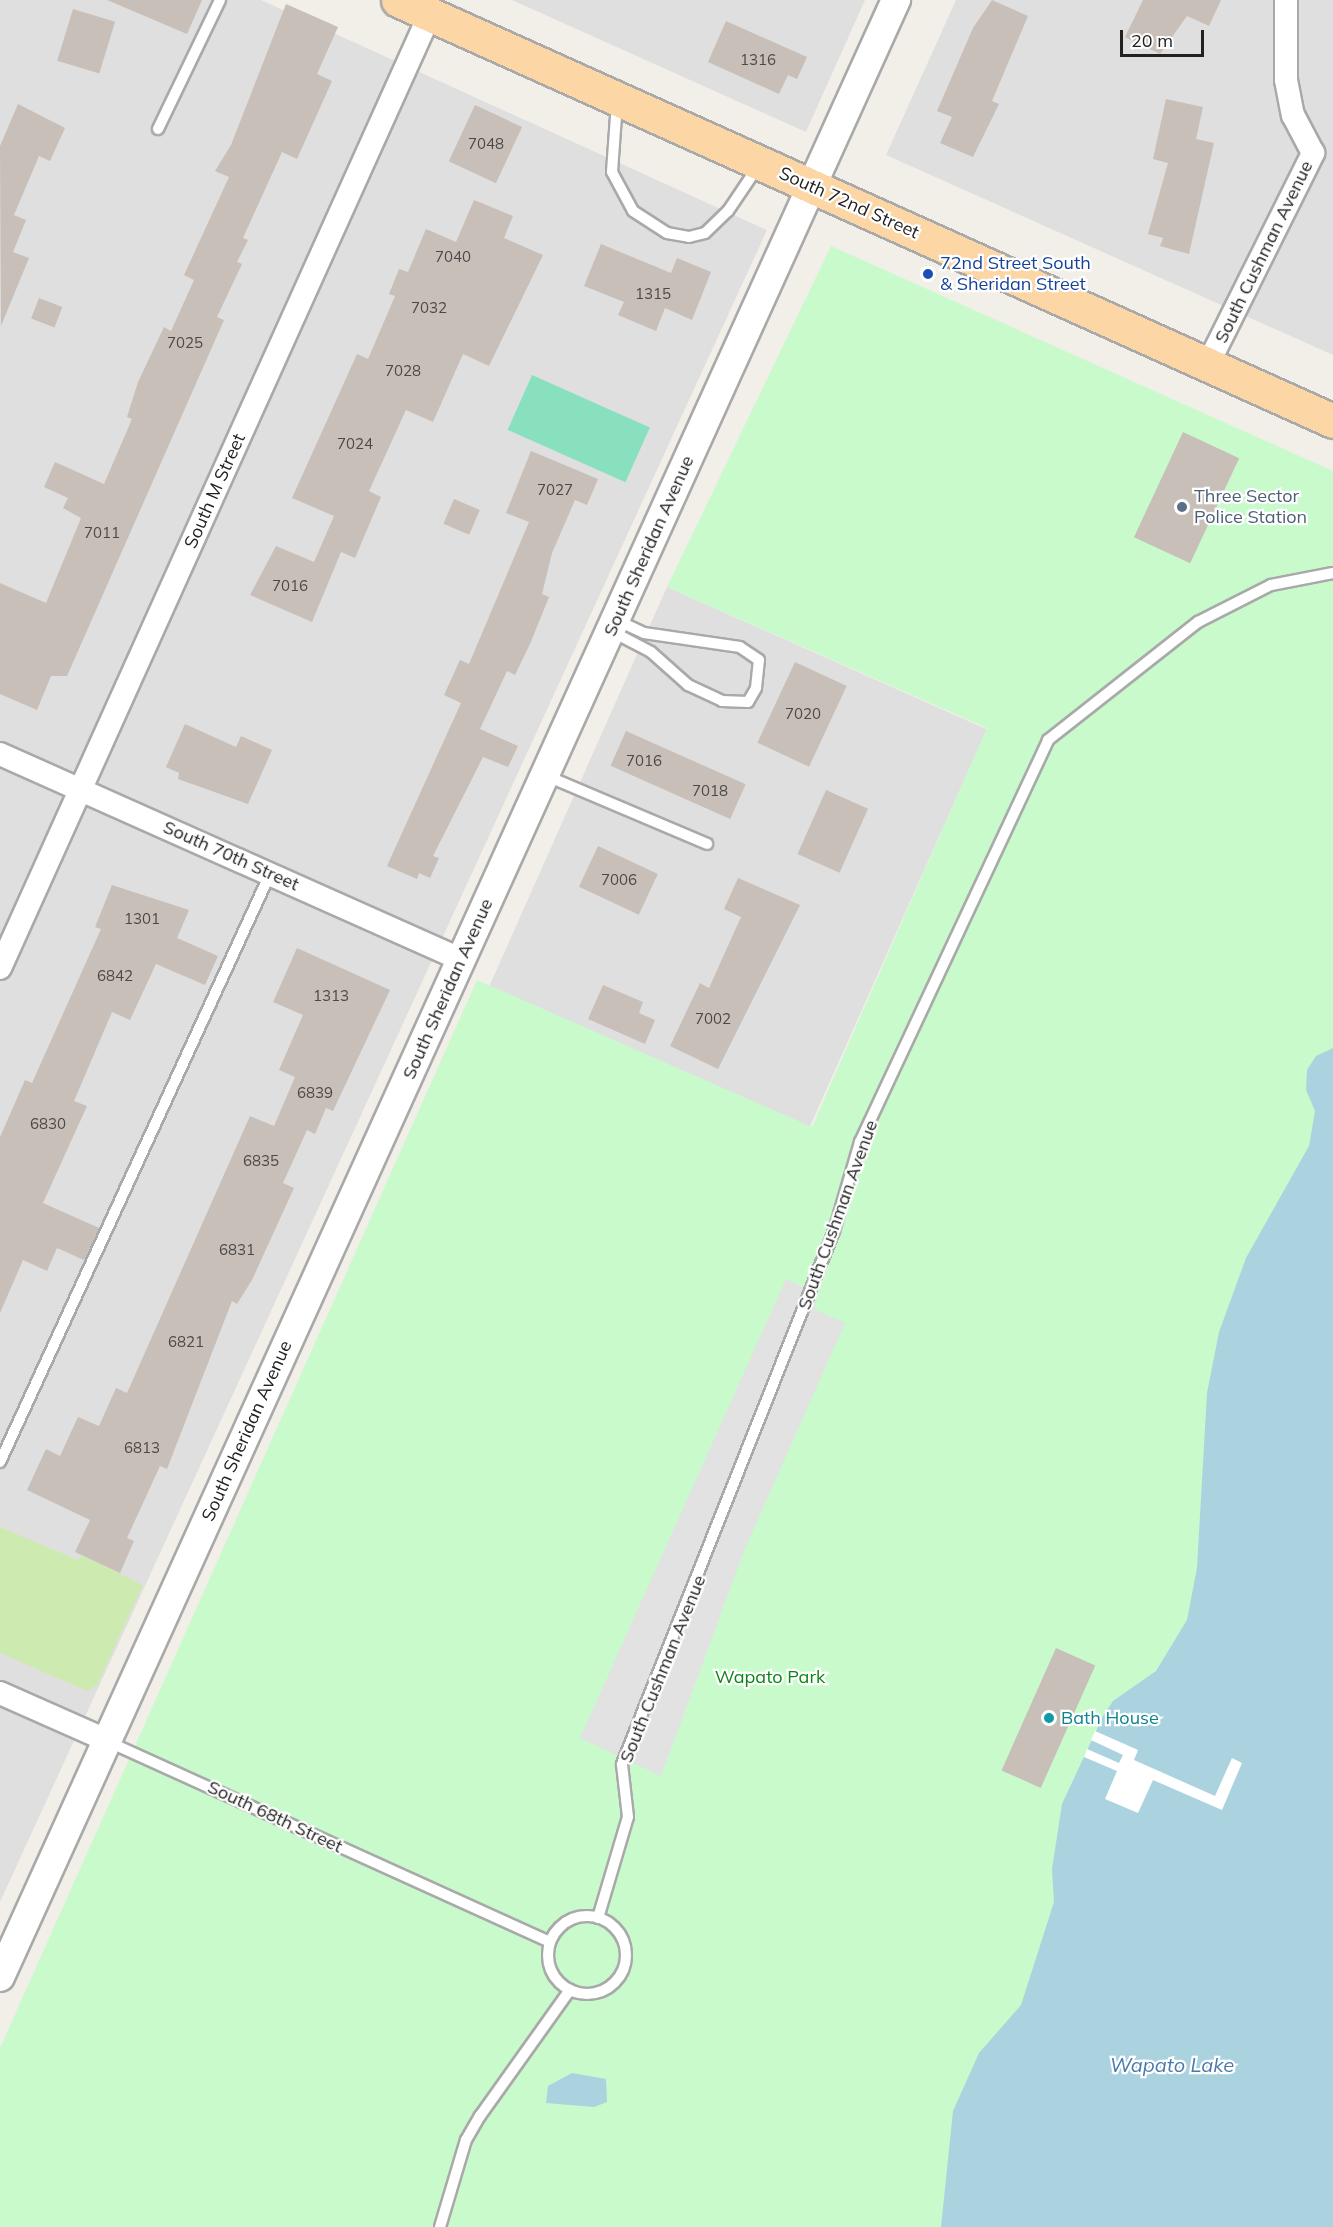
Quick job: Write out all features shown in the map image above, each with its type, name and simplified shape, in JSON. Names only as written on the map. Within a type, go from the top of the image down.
[{"type":"main road","name":"South 72nd Street","points":[[398,0],[1333,421]]},
{"type":"street","name":"South Sheridan Avenue","points":[[0,1977],[896,0]]},
{"type":"street","name":"South Cushman Avenue","points":[[1208,364],[1323,156],[1293,115],[1286,80],[1286,0]]},
{"type":"street","name":"South M Street","points":[[0,968],[430,14]]},
{"type":"street","name":"South 70th Street","points":[[0,754],[462,960]]},
{"type":"street","name":"South 68th Street","points":[[0,1692],[106,1740]]},
{"type":"lane","points":[[158,129],[220,0]]},
{"type":"lane","points":[[617,99],[612,172],[633,211],[667,233],[689,237],[717,224],[760,163]]},
{"type":"lane","name":"South Cushman Avenue","points":[[598,1918],[628,1817],[622,1764],[834,1231],[860,1142],[1048,740],[1198,622],[1271,585],[1333,573]]},
{"type":"lane","points":[[613,625],[644,633],[740,646],[759,660],[756,688],[748,702],[722,701],[688,685],[651,652],[613,625]]},
{"type":"lane","points":[[545,775],[707,844]]},
{"type":"lane","points":[[0,1462],[270,873]]},
{"type":"lane","name":"South 68th Street","points":[[106,1740],[550,1942]]},
{"type":"lane","points":[[598,1918],[622,1938],[624,1967],[599,1992],[570,1990],[550,1967],[550,1942],[564,1923],[598,1918]]},
{"type":"lane","points":[[440,2227],[466,2140],[480,2116],[570,1990]]},
{"type":"shaded area","points":[[0,0],[261,0],[767,230],[0,1902]]},
{"type":"shaded area","points":[[512,0],[865,0],[806,132]]},
{"type":"shaded area","points":[[956,0],[1333,0],[1333,355],[886,155]]},
{"type":"shaded area","points":[[667,587],[987,729],[809,1129],[489,986]]},
{"type":"shaded area","points":[[786,1279],[818,1294],[814,1309],[845,1323],[744,1551],[661,1776],[580,1738]]},
{"type":"green space","name":"Wapato Park","points":[[831,246],[1333,471],[1333,2227],[0,2227],[0,2048],[477,980],[812,1127],[987,728],[667,587]]},
{"type":"green space","points":[[532,375],[650,427],[625,482],[508,430]]},
{"type":"green space","points":[[0,1527],[78,1560],[81,1555],[143,1585],[97,1685],[87,1691],[0,1653]]},
{"type":"water","name":"Wapato Lake","points":[[1333,1048],[1333,2227],[941,2227],[953,2111],[979,2053],[1021,2005],[1054,1902],[1052,1869],[1062,1804],[1103,1716],[1113,1701],[1156,1671],[1187,1620],[1197,1568],[1207,1393],[1219,1332],[1246,1258],[1309,1146],[1315,1111],[1306,1090],[1307,1070],[1316,1056]]},
{"type":"water","points":[[572,2073],[606,2079],[607,2102],[594,2107],[546,2103],[548,2086]]},
{"type":"pier","points":[[1095,1731],[1138,1750],[1134,1760],[1215,1796],[1232,1758],[1242,1763],[1222,1810],[1153,1780],[1138,1813],[1105,1799],[1117,1771],[1084,1757],[1087,1749],[1119,1763],[1123,1755],[1091,1740]]},
{"type":"building","points":[[107,0],[202,0],[187,34]]},
{"type":"building","points":[[992,0],[1028,16],[992,101],[999,104],[973,157],[940,143],[952,117],[937,111],[973,28]]},
{"type":"building","points":[[1143,0],[1221,0],[1209,26],[1187,16],[1160,54],[1125,37]]},
{"type":"building","points":[[286,4],[338,27],[317,74],[332,81],[297,159],[282,152],[243,238],[248,240],[237,262],[242,264],[217,317],[224,320],[67,676],[51,676],[37,710],[0,694],[0,583],[46,603],[81,518],[63,508],[68,498],[44,487],[55,462],[104,484],[132,419],[127,417],[138,382],[164,327],[171,331],[194,280],[184,275],[229,177],[215,171],[231,145]]},
{"type":"building","points":[[73,9],[115,22],[99,74],[57,61]]},
{"type":"building","points":[[726,21],[807,57],[797,79],[788,75],[779,94],[708,62]]},
{"type":"building","points":[[1166,99],[1203,107],[1196,139],[1214,143],[1189,254],[1160,246],[1163,238],[1148,234],[1168,163],[1153,159]]},
{"type":"building","points":[[18,104],[65,128],[50,161],[39,156],[14,215],[26,220],[13,252],[29,258],[1,326],[0,146]]},
{"type":"building","points":[[475,105],[522,127],[496,183],[449,161]]},
{"type":"building","points":[[474,200],[513,216],[504,238],[543,255],[489,366],[463,354],[433,422],[406,410],[369,491],[381,497],[355,558],[341,552],[312,622],[250,595],[276,546],[314,562],[334,516],[292,498],[357,354],[368,359],[395,296],[389,294],[399,269],[408,272],[426,229],[456,242]]},
{"type":"building","points":[[601,244],[671,273],[677,258],[711,272],[692,320],[665,308],[656,331],[618,315],[624,302],[584,286]]},
{"type":"building","points":[[39,298],[62,307],[54,327],[31,319]]},
{"type":"building","points":[[1183,432],[1239,458],[1190,563],[1134,537]]},
{"type":"building","points":[[531,451],[598,479],[587,505],[575,500],[552,553],[542,594],[549,597],[530,644],[515,675],[507,671],[480,729],[518,746],[508,767],[483,757],[433,856],[439,858],[430,878],[419,873],[417,879],[387,866],[461,703],[444,695],[460,660],[469,664],[529,522],[506,513]]},
{"type":"building","points":[[454,499],[480,510],[469,535],[443,524]]},
{"type":"building","points":[[795,662],[847,686],[809,767],[757,743]]},
{"type":"building","points":[[185,724],[236,747],[241,736],[272,750],[248,804],[178,779],[179,773],[166,767]]},
{"type":"building","points":[[626,731],[746,784],[730,819],[611,766]]},
{"type":"building","points":[[826,790],[868,809],[840,873],[798,854]]},
{"type":"building","points":[[598,846],[658,874],[639,915],[579,887]]},
{"type":"building","points":[[738,878],[800,905],[718,1069],[670,1046],[700,983],[709,988],[741,917],[724,909]]},
{"type":"building","points":[[112,885],[189,910],[177,938],[218,956],[205,985],[156,964],[130,1020],[112,1012],[74,1101],[87,1106],[43,1203],[99,1228],[84,1260],[57,1248],[47,1271],[23,1260],[0,1313],[0,1137],[25,1080],[32,1083],[101,929],[95,927]]},
{"type":"building","points":[[297,948],[390,990],[333,1111],[326,1108],[315,1134],[307,1130],[283,1183],[294,1188],[252,1280],[237,1304],[232,1301],[167,1469],[160,1466],[127,1538],[134,1541],[120,1573],[75,1552],[90,1520],[27,1490],[46,1449],[60,1456],[78,1417],[99,1426],[116,1388],[127,1393],[250,1116],[274,1126],[295,1077],[279,1070],[303,1015],[273,1002]]},
{"type":"building","points":[[603,985],[643,1002],[639,1013],[655,1020],[645,1044],[588,1019]]},
{"type":"building","name":"Bath House","points":[[1056,1648],[1095,1665],[1041,1788],[1001,1770]]},
{"type":"place","name":"72nd Street South & Sheridan Street","points":[[928,274]]},
{"type":"place","name":"Three Sector Police Station","points":[[1182,507]]},
{"type":"place","name":"Bath House","points":[[1049,1718]]}]
